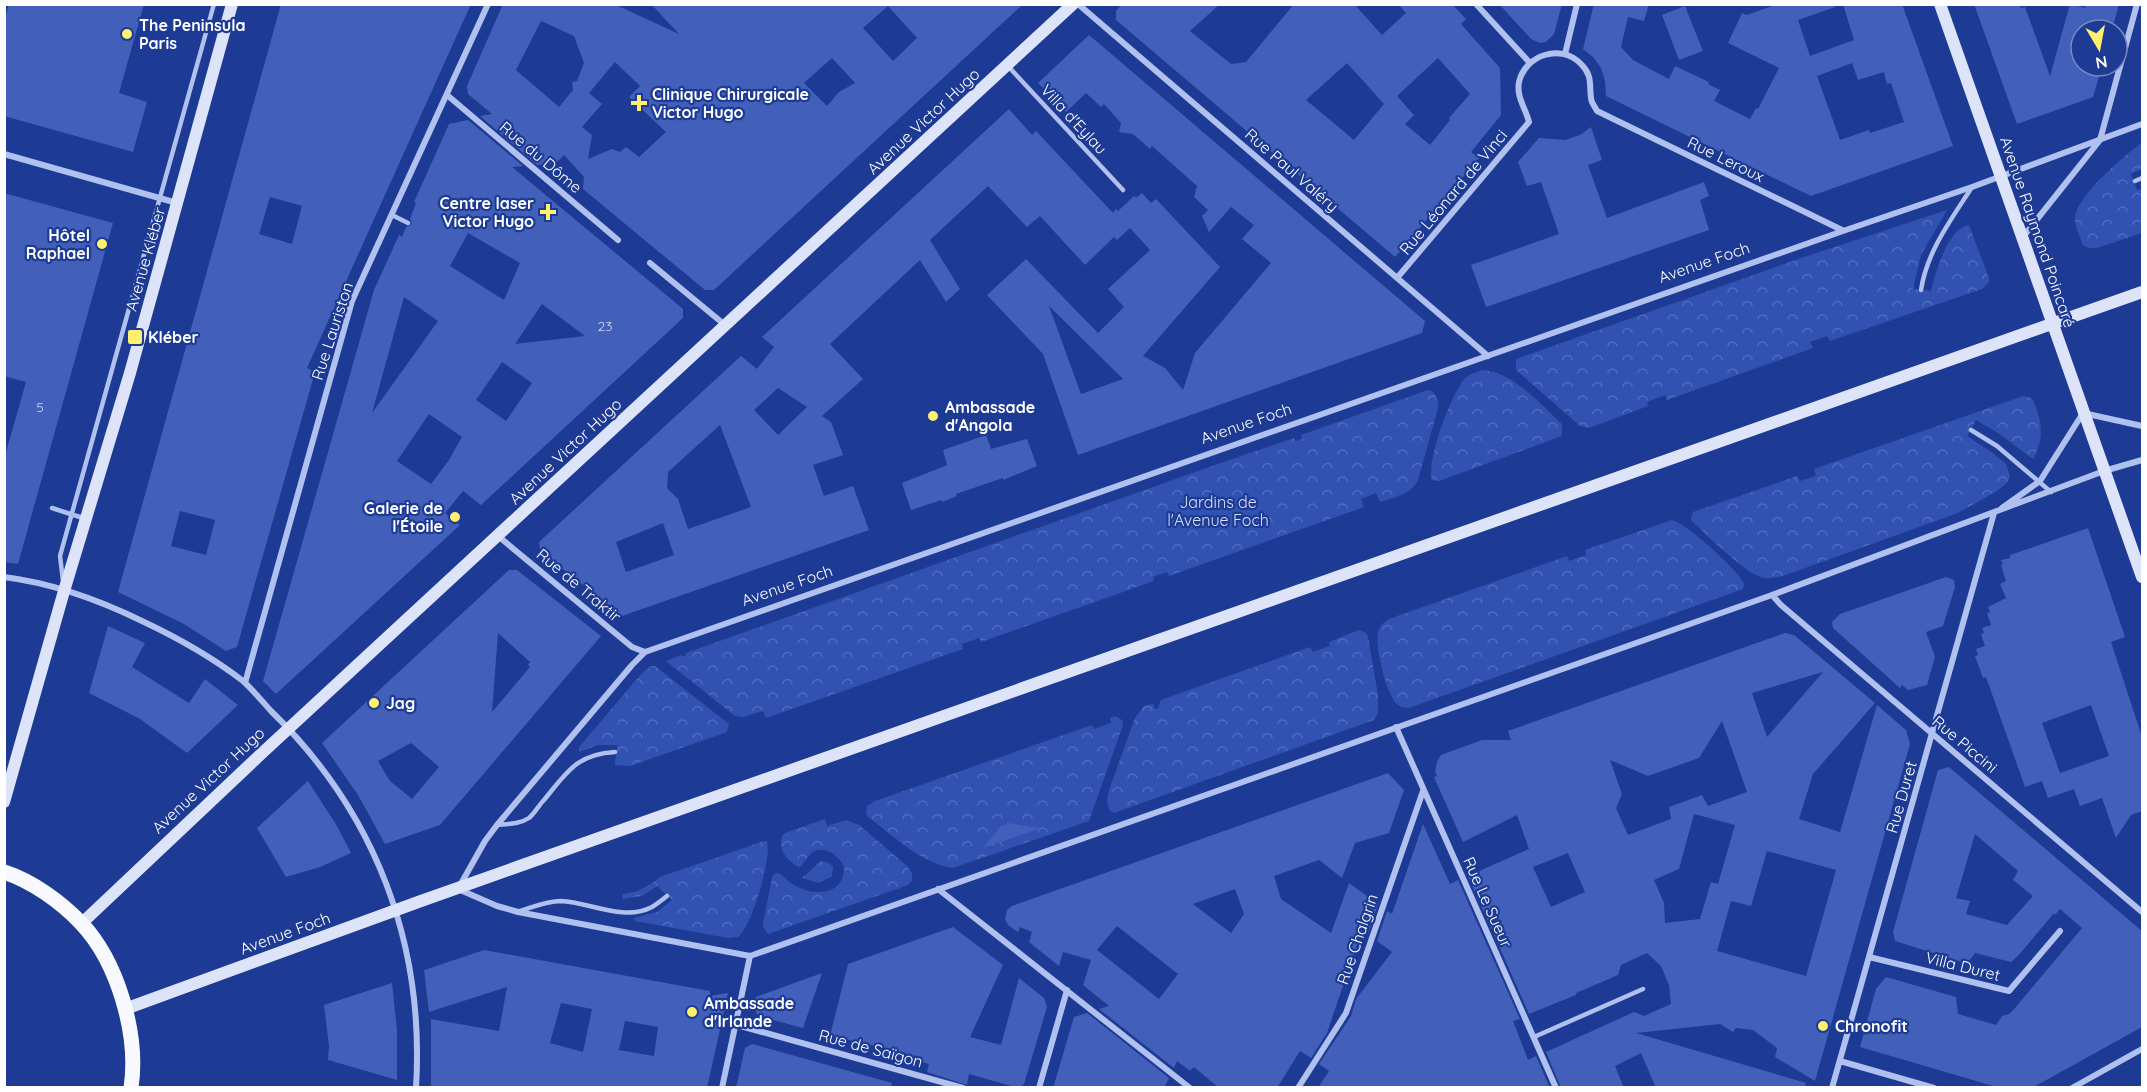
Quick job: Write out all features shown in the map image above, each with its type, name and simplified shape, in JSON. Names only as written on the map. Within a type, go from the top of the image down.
[{"type":"main road","name":"Avenue Kléber","points":[[4,802],[64,591],[130,373],[232,4]]},
{"type":"main road","name":"Avenue Victor Hugo","points":[[82,923],[289,728],[1007,65],[1076,4]]},
{"type":"main road","name":"Avenue Raymond Poincaré","points":[[1940,4],[2142,577]]},
{"type":"main road","name":"Avenue Foch","points":[[125,1009],[396,910],[2142,292]]},
{"type":"main road","points":[[4,872],[17,876],[43,892],[82,923],[99,948],[113,972],[132,1035],[131,1088]]},
{"type":"street","name":"Rue Lauriston","points":[[245,682],[352,301],[488,4]]},
{"type":"street","name":"Rue Paul Valéry","points":[[1076,4],[1488,356]]},
{"type":"street","points":[[1476,4],[1530,63],[1546,54],[1564,54],[1577,4]]},
{"type":"street","points":[[2023,238],[2100,140],[2137,4]]},
{"type":"street","name":"Rue Leroux","points":[[1564,54],[1580,63],[1587,71],[1591,82],[1591,99],[1597,111],[1843,231]]},
{"type":"street","name":"Rue Léonard de Vinci","points":[[1397,278],[1529,122],[1519,90],[1523,71],[1530,63]]},
{"type":"street","name":"Rue du Dôme","points":[[447,95],[618,240]]},
{"type":"street","name":"Avenue Foch","points":[[458,889],[485,841],[497,825],[645,652],[1972,187],[2142,124]]},
{"type":"street","points":[[4,154],[178,203]]},
{"type":"street","points":[[650,263],[726,326]]},
{"type":"street","points":[[1993,514],[2040,481],[2083,413],[2142,426]]},
{"type":"street","points":[[458,889],[497,906],[518,912],[750,956],[1772,595],[2104,471],[2142,460]]},
{"type":"street","name":"Rue Duret","points":[[1832,1088],[1993,514]]},
{"type":"street","name":"Rue de Traktir","points":[[497,536],[632,646],[645,652]]},
{"type":"street","points":[[4,578],[64,591],[109,604],[186,642],[245,682],[308,750],[355,815],[373,849],[396,910],[407,954],[413,995],[418,1041],[416,1088]]},
{"type":"street","name":"Rue Piccini","points":[[1772,595],[2142,912]]},
{"type":"street","name":"Rue Le Sueur","points":[[1396,727],[1556,1088]]},
{"type":"street","name":"Rue Chalgrin","points":[[1298,1088],[1346,1013],[1423,791]]},
{"type":"street","points":[[938,889],[1190,1088]]},
{"type":"street","name":"Villa Duret","points":[[1869,957],[2009,991],[2060,931]]},
{"type":"street","points":[[723,1088],[750,956]]},
{"type":"street","points":[[1039,1088],[1067,990]]},
{"type":"street","name":"Rue de Saïgon","points":[[737,1025],[963,1088]]},
{"type":"street","points":[[2072,1088],[2142,1050]]},
{"type":"street","points":[[1840,1061],[1934,1088]]},
{"type":"lane","name":"Avenue Kléber","points":[[64,591],[60,556],[214,4]]},
{"type":"lane","name":"Villa d'Eylau","points":[[1007,65],[1123,190]]},
{"type":"lane","points":[[2135,181],[2142,178]]},
{"type":"lane","points":[[1921,290],[1923,273],[1932,250],[1972,187]]},
{"type":"lane","points":[[392,215],[408,223]]},
{"type":"lane","points":[[1971,430],[1997,446],[2051,492]]},
{"type":"lane","points":[[52,508],[86,519]]},
{"type":"lane","points":[[497,825],[519,822],[530,817],[570,768],[580,760],[600,753],[615,752]]},
{"type":"lane","points":[[518,912],[550,902],[562,901],[628,912],[642,911],[667,896]]},
{"type":"lane","points":[[1534,1037],[1643,989]]},
{"type":"green space","points":[[2142,143],[2142,169],[2131,174],[2137,190],[2142,189],[2142,233],[2098,248],[2083,245],[2076,225],[2077,209],[2102,177]]},
{"type":"green space","points":[[1947,210],[1921,255],[1913,289],[1931,291],[1939,263],[1954,234],[1969,225],[1989,278],[1989,282],[1982,289],[1830,341],[1827,336],[1810,342],[1813,348],[1667,400],[1665,395],[1647,402],[1648,406],[1589,428],[1580,426],[1516,370],[1516,359],[1801,258]]},
{"type":"green space","points":[[1482,370],[1505,377],[1536,399],[1562,424],[1562,436],[1439,481],[1432,480],[1431,471],[1436,444],[1453,398],[1465,378]]},
{"type":"green space","name":"Jardins de l'Avenue Foch","points":[[1428,390],[1436,396],[1438,408],[1418,480],[1411,489],[1397,497],[1380,502],[1376,493],[1361,499],[1364,507],[1169,576],[1167,572],[1153,577],[1154,581],[981,642],[979,638],[962,644],[963,649],[766,718],[763,711],[743,717],[735,716],[666,661],[681,655],[683,657],[686,653],[1215,465],[1294,438],[1296,441],[1302,439],[1301,435]]},
{"type":"green space","points":[[2023,396],[2032,398],[2040,421],[2041,436],[2033,459],[1976,420],[1967,436],[2006,464],[2010,476],[2007,483],[1997,491],[1958,513],[1783,576],[1769,578],[1747,570],[1717,545],[1691,518],[1693,512],[1797,476],[1800,481],[1816,476],[1814,469]]},
{"type":"green space","points":[[1672,520],[1700,538],[1722,558],[1744,583],[1743,589],[1409,708],[1399,705],[1392,697],[1385,678],[1378,644],[1379,629],[1389,619],[1567,556],[1569,561],[1586,555],[1585,550]]},
{"type":"green space","points":[[1359,630],[1366,633],[1368,637],[1378,695],[1378,713],[1374,720],[1114,813],[1109,809],[1107,800],[1109,790],[1135,718],[1144,706],[1153,704],[1155,709],[1158,708],[1161,700],[1310,647],[1313,652],[1330,646],[1329,642]]},
{"type":"green space","points":[[651,666],[655,666],[729,724],[727,732],[630,766],[615,765],[617,745],[598,745],[579,752],[579,747],[642,673]]},
{"type":"green space","points":[[1115,716],[1122,720],[1123,725],[1089,821],[953,868],[918,855],[868,817],[866,813],[867,806],[875,801],[1092,725],[1094,729],[1111,723],[1110,718]]},
{"type":"green space","points":[[825,819],[827,826],[846,820],[859,825],[907,866],[912,873],[912,881],[908,885],[768,934],[763,923],[774,874],[779,873],[802,889],[818,892],[834,889],[843,877],[842,863],[827,851],[813,852],[798,867],[787,858],[782,850],[781,841],[785,833]]},
{"type":"green space","points":[[767,841],[768,850],[760,891],[749,920],[738,937],[728,938],[635,921],[634,918],[657,912],[672,900],[657,886],[642,896],[622,899],[623,894],[643,888],[660,877]]},
{"type":"green space","points":[[821,861],[833,867],[832,876],[819,883],[802,878]]},
{"type":"building","points":[[9,4],[144,4],[119,93],[147,102],[133,152],[4,116],[4,21]]},
{"type":"building","points":[[281,4],[471,4],[307,368],[315,372],[237,647],[226,651],[184,624],[118,592]],"holes":[[[270,197],[302,206],[292,244],[259,234]],[[180,511],[215,520],[206,555],[171,546]]]},
{"type":"building","points":[[503,4],[614,4],[679,34],[651,4],[1023,4],[714,290],[705,290],[583,189],[584,177],[564,155],[556,163],[537,165],[480,116],[492,114],[468,94],[467,86]],"holes":[[[888,6],[917,38],[893,61],[863,28]],[[541,21],[574,36],[584,63],[577,81],[572,82],[573,90],[559,107],[516,70]],[[832,58],[855,83],[839,92],[827,106],[804,83]],[[615,62],[640,86],[629,97],[666,132],[639,157],[626,147],[620,152],[612,149],[588,159],[592,135],[582,127],[602,104],[589,93]]]},
{"type":"building","points":[[1122,4],[1220,4],[1190,31],[1231,64],[1246,62],[1294,4],[1354,4],[1382,35],[1406,13],[1398,4],[1452,4],[1466,19],[1461,24],[1500,68],[1501,115],[1471,152],[1479,158],[1395,257],[1116,20],[1116,11]],"holes":[[[1438,58],[1470,94],[1430,145],[1405,124],[1414,115],[1397,96]],[[1347,63],[1384,104],[1354,140],[1306,100]]]},
{"type":"building","points":[[1499,4],[1562,4],[1554,34],[1546,42],[1540,43],[1531,39]]},
{"type":"building","points":[[1594,4],[1649,4],[1644,21],[1628,17],[1621,47],[1633,60],[1669,79],[1675,66],[1709,82],[1708,84],[1720,90],[1714,101],[1750,119],[1756,108],[1758,109],[1779,68],[1728,43],[1742,13],[1747,15],[1778,4],[1834,4],[1835,7],[1798,20],[1810,56],[1854,40],[1843,4],[1902,4],[1953,146],[1811,196],[1606,96],[1601,68],[1583,49]],"holes":[[[1852,63],[1858,80],[1884,72],[1887,84],[1891,83],[1904,122],[1840,140],[1817,76]]]},
{"type":"building","points":[[1974,4],[2019,4],[2021,8],[2025,7],[2050,76],[2070,4],[2085,8],[2086,4],[2119,4],[2115,18],[2069,18],[2069,78],[2099,78],[2093,97],[2017,124]]},
{"type":"building","points":[[1685,6],[1703,51],[1679,60],[1662,15]]},
{"type":"building","points":[[1089,35],[1425,321],[1422,333],[1078,455],[1043,354],[987,295],[1026,259],[1098,333],[1124,307],[1108,289],[1150,250],[1130,228],[1117,240],[1114,237],[1085,265],[1040,216],[1027,227],[988,186],[930,240],[960,289],[946,302],[920,260],[830,344],[863,379],[822,416],[831,422],[843,455],[813,465],[824,496],[853,486],[869,530],[622,616],[540,551],[539,542],[741,356],[757,369],[774,347],[762,337],[1009,109],[1032,135],[1036,131],[1113,213],[1134,196],[1136,198],[1142,193],[1151,203],[1156,199],[1220,267],[1143,356],[1165,368],[1183,390],[1195,353],[1271,263],[1242,239],[1254,225],[1231,207],[1209,232],[1202,216],[1208,210],[1194,197],[1197,186],[1152,146],[1150,149],[1133,134],[1119,132],[1121,123],[1104,104],[1101,107],[1086,93],[1066,112],[1038,83]],"holes":[[[1049,306],[1123,379],[1081,394]],[[778,388],[807,407],[778,435],[754,410]],[[720,425],[751,507],[688,529],[678,499],[667,488],[668,472]],[[663,523],[674,555],[626,572],[616,542]]]},
{"type":"building","points":[[468,120],[523,166],[512,167],[683,309],[683,318],[481,505],[463,491],[445,513],[460,525],[276,694],[263,681],[374,290],[399,235],[402,237],[406,227],[412,224],[410,219],[416,203],[414,202],[449,124]],"holes":[[[468,233],[520,263],[504,300],[450,266]],[[404,297],[438,321],[372,413]],[[542,304],[585,336],[515,344]],[[502,362],[532,383],[506,421],[476,400]],[[429,414],[462,437],[449,460],[431,484],[397,461]]]},
{"type":"building","points":[[1591,127],[1602,160],[1588,165],[1607,218],[1704,182],[1709,196],[1700,200],[1709,230],[1486,307],[1471,265],[1559,234],[1541,182],[1527,186],[1518,162],[1539,138],[1565,140],[1580,135]]},
{"type":"building","points":[[4,193],[113,223],[18,564],[4,562],[4,459],[26,382],[4,376]]},
{"type":"building","points":[[986,435],[991,449],[1027,439],[1037,466],[1003,480],[1003,478],[956,494],[957,496],[942,502],[942,500],[911,510],[902,483],[947,465],[943,450]]},
{"type":"building","points":[[2088,528],[2125,637],[2111,642],[2142,737],[2142,811],[2131,815],[2116,838],[2102,798],[2080,806],[2074,789],[2048,798],[2042,781],[2025,787],[1986,677],[1983,678],[1975,656],[1978,655],[1976,649],[1985,646],[1981,634],[1984,633],[1982,628],[1991,625],[1987,613],[1990,612],[1988,607],[2006,598],[2000,584],[2006,581],[2001,560],[2010,558],[2010,555]],"holes":[[[2091,705],[2109,756],[2060,773],[2042,723]]]},
{"type":"building","points":[[509,570],[517,570],[601,636],[440,825],[385,844],[358,795],[322,743]],"holes":[[[498,633],[530,662],[528,665],[530,667],[492,712]],[[411,743],[439,767],[412,799],[390,781],[378,761]]]},
{"type":"building","points":[[1946,577],[1954,580],[1955,587],[1943,626],[1926,632],[1935,657],[1927,685],[1908,690],[1902,685],[1900,688],[1833,628],[1832,622],[1840,614]]},
{"type":"building","points":[[108,626],[145,643],[132,667],[189,703],[205,679],[238,705],[187,753],[140,719],[89,693]]},
{"type":"building","points":[[1785,633],[1794,635],[1875,703],[1813,774],[1799,819],[1840,832],[1877,705],[1906,730],[1910,744],[1815,1081],[1775,1057],[1777,1048],[1753,1030],[1736,1028],[1733,1032],[1720,1024],[1636,1033],[1806,1083],[1805,1088],[1656,1088],[1641,1053],[1615,1066],[1624,1088],[1561,1088],[1546,1052],[1634,1012],[1644,1016],[1671,1004],[1669,985],[1661,966],[1647,953],[1621,965],[1618,975],[1529,1014],[1468,876],[1529,849],[1517,815],[1463,842],[1434,777],[1437,776],[1435,772],[1441,755],[1482,740],[1511,740],[1508,731]],"holes":[[[1823,672],[1767,737],[1752,693]],[[1722,721],[1747,792],[1708,806],[1702,795],[1669,807],[1671,819],[1628,835],[1616,808],[1622,794],[1610,760],[1648,776],[1699,758]],[[1694,814],[1735,825],[1718,884],[1711,882],[1700,919],[1665,923],[1664,903],[1654,880],[1679,869]],[[1767,851],[1836,870],[1806,976],[1717,951],[1731,901],[1751,906]],[[1568,853],[1585,892],[1551,907],[1533,867]]]},
{"type":"building","points":[[1949,767],[2142,931],[2142,1027],[2032,1088],[2000,1088],[1860,1047],[1876,989],[1886,977],[1956,997],[1958,1014],[1996,1025],[2002,1016],[2009,1014],[2015,1008],[2082,928],[2060,909],[2011,962],[1975,953],[1969,961],[1962,962],[1895,941],[1893,932],[1938,770]],"holes":[[[1975,834],[2018,871],[2013,880],[2033,896],[2007,925],[1966,914],[1970,901],[1956,898]]]},
{"type":"building","points":[[1388,773],[1404,790],[1389,833],[1355,843],[1342,878],[1319,860],[1274,876],[1281,899],[1331,933],[1349,883],[1378,904],[1368,934],[1362,930],[1327,1033],[1311,1058],[1300,1051],[1277,1088],[1219,1088],[1194,1067],[1190,1071],[1177,1061],[1174,1068],[1099,1009],[1109,1006],[1083,985],[1091,960],[1063,952],[1059,966],[1029,942],[1032,932],[1020,927],[1018,932],[1008,925],[1005,919],[1007,910],[1012,906]],"holes":[[[1235,889],[1244,914],[1231,933],[1193,904]],[[1117,926],[1178,974],[1159,999],[1097,950]]]},
{"type":"building","points":[[308,781],[337,826],[351,853],[320,867],[286,877],[257,828]]},
{"type":"building","points":[[1008,823],[1041,828],[983,848],[1001,826]]},
{"type":"building","points":[[1423,824],[1450,884],[1458,880],[1520,1019],[1513,1021],[1528,1060],[1536,1056],[1550,1088],[1318,1088],[1329,1071],[1319,1064],[1351,1016],[1356,999],[1392,952],[1377,941],[1387,911],[1392,914]]},
{"type":"building","points":[[953,927],[1003,965],[970,1037],[1001,1045],[1019,978],[1044,998],[1047,1007],[1024,1084],[1018,1088],[969,1074],[967,1085],[927,1072],[929,1064],[894,1054],[894,1050],[830,1036],[848,964]]},
{"type":"building","points":[[484,950],[710,991],[710,996],[728,993],[707,1088],[431,1088],[431,1019],[499,1031],[507,987],[429,1012],[424,970]],"holes":[[[561,1003],[592,1009],[583,1052],[550,1043]],[[625,1021],[658,1027],[654,1056],[619,1050]]]},
{"type":"building","points":[[822,973],[803,1028],[758,1016],[754,1008],[756,997]]},
{"type":"building","points":[[392,983],[397,1030],[397,1080],[328,1060],[329,1046],[324,1005]]},
{"type":"building","points":[[1087,1013],[1169,1078],[1164,1088],[1053,1088],[1074,1017]]},
{"type":"building","points":[[752,1044],[892,1083],[891,1088],[736,1088],[745,1048]]},
{"type":"place","name":"The Peninsula Paris","points":[[127,34]]},
{"type":"place","name":"Clinique Chirurgicale Victor Hugo","points":[[639,103]]},
{"type":"place","name":"Centre laser Victor Hugo","points":[[548,212]]},
{"type":"place","name":"Hôtel Raphael","points":[[102,244]]},
{"type":"place","name":"Kléber","points":[[135,337]]},
{"type":"place","name":"Ambassade d'Angola","points":[[933,416]]},
{"type":"place","name":"Galerie de l'Étoile","points":[[455,517]]},
{"type":"place","name":"Jag","points":[[374,703]]},
{"type":"place","name":"Ambassade d'Irlande","points":[[692,1012]]},
{"type":"place","name":"Chronofit","points":[[1823,1026]]}]
